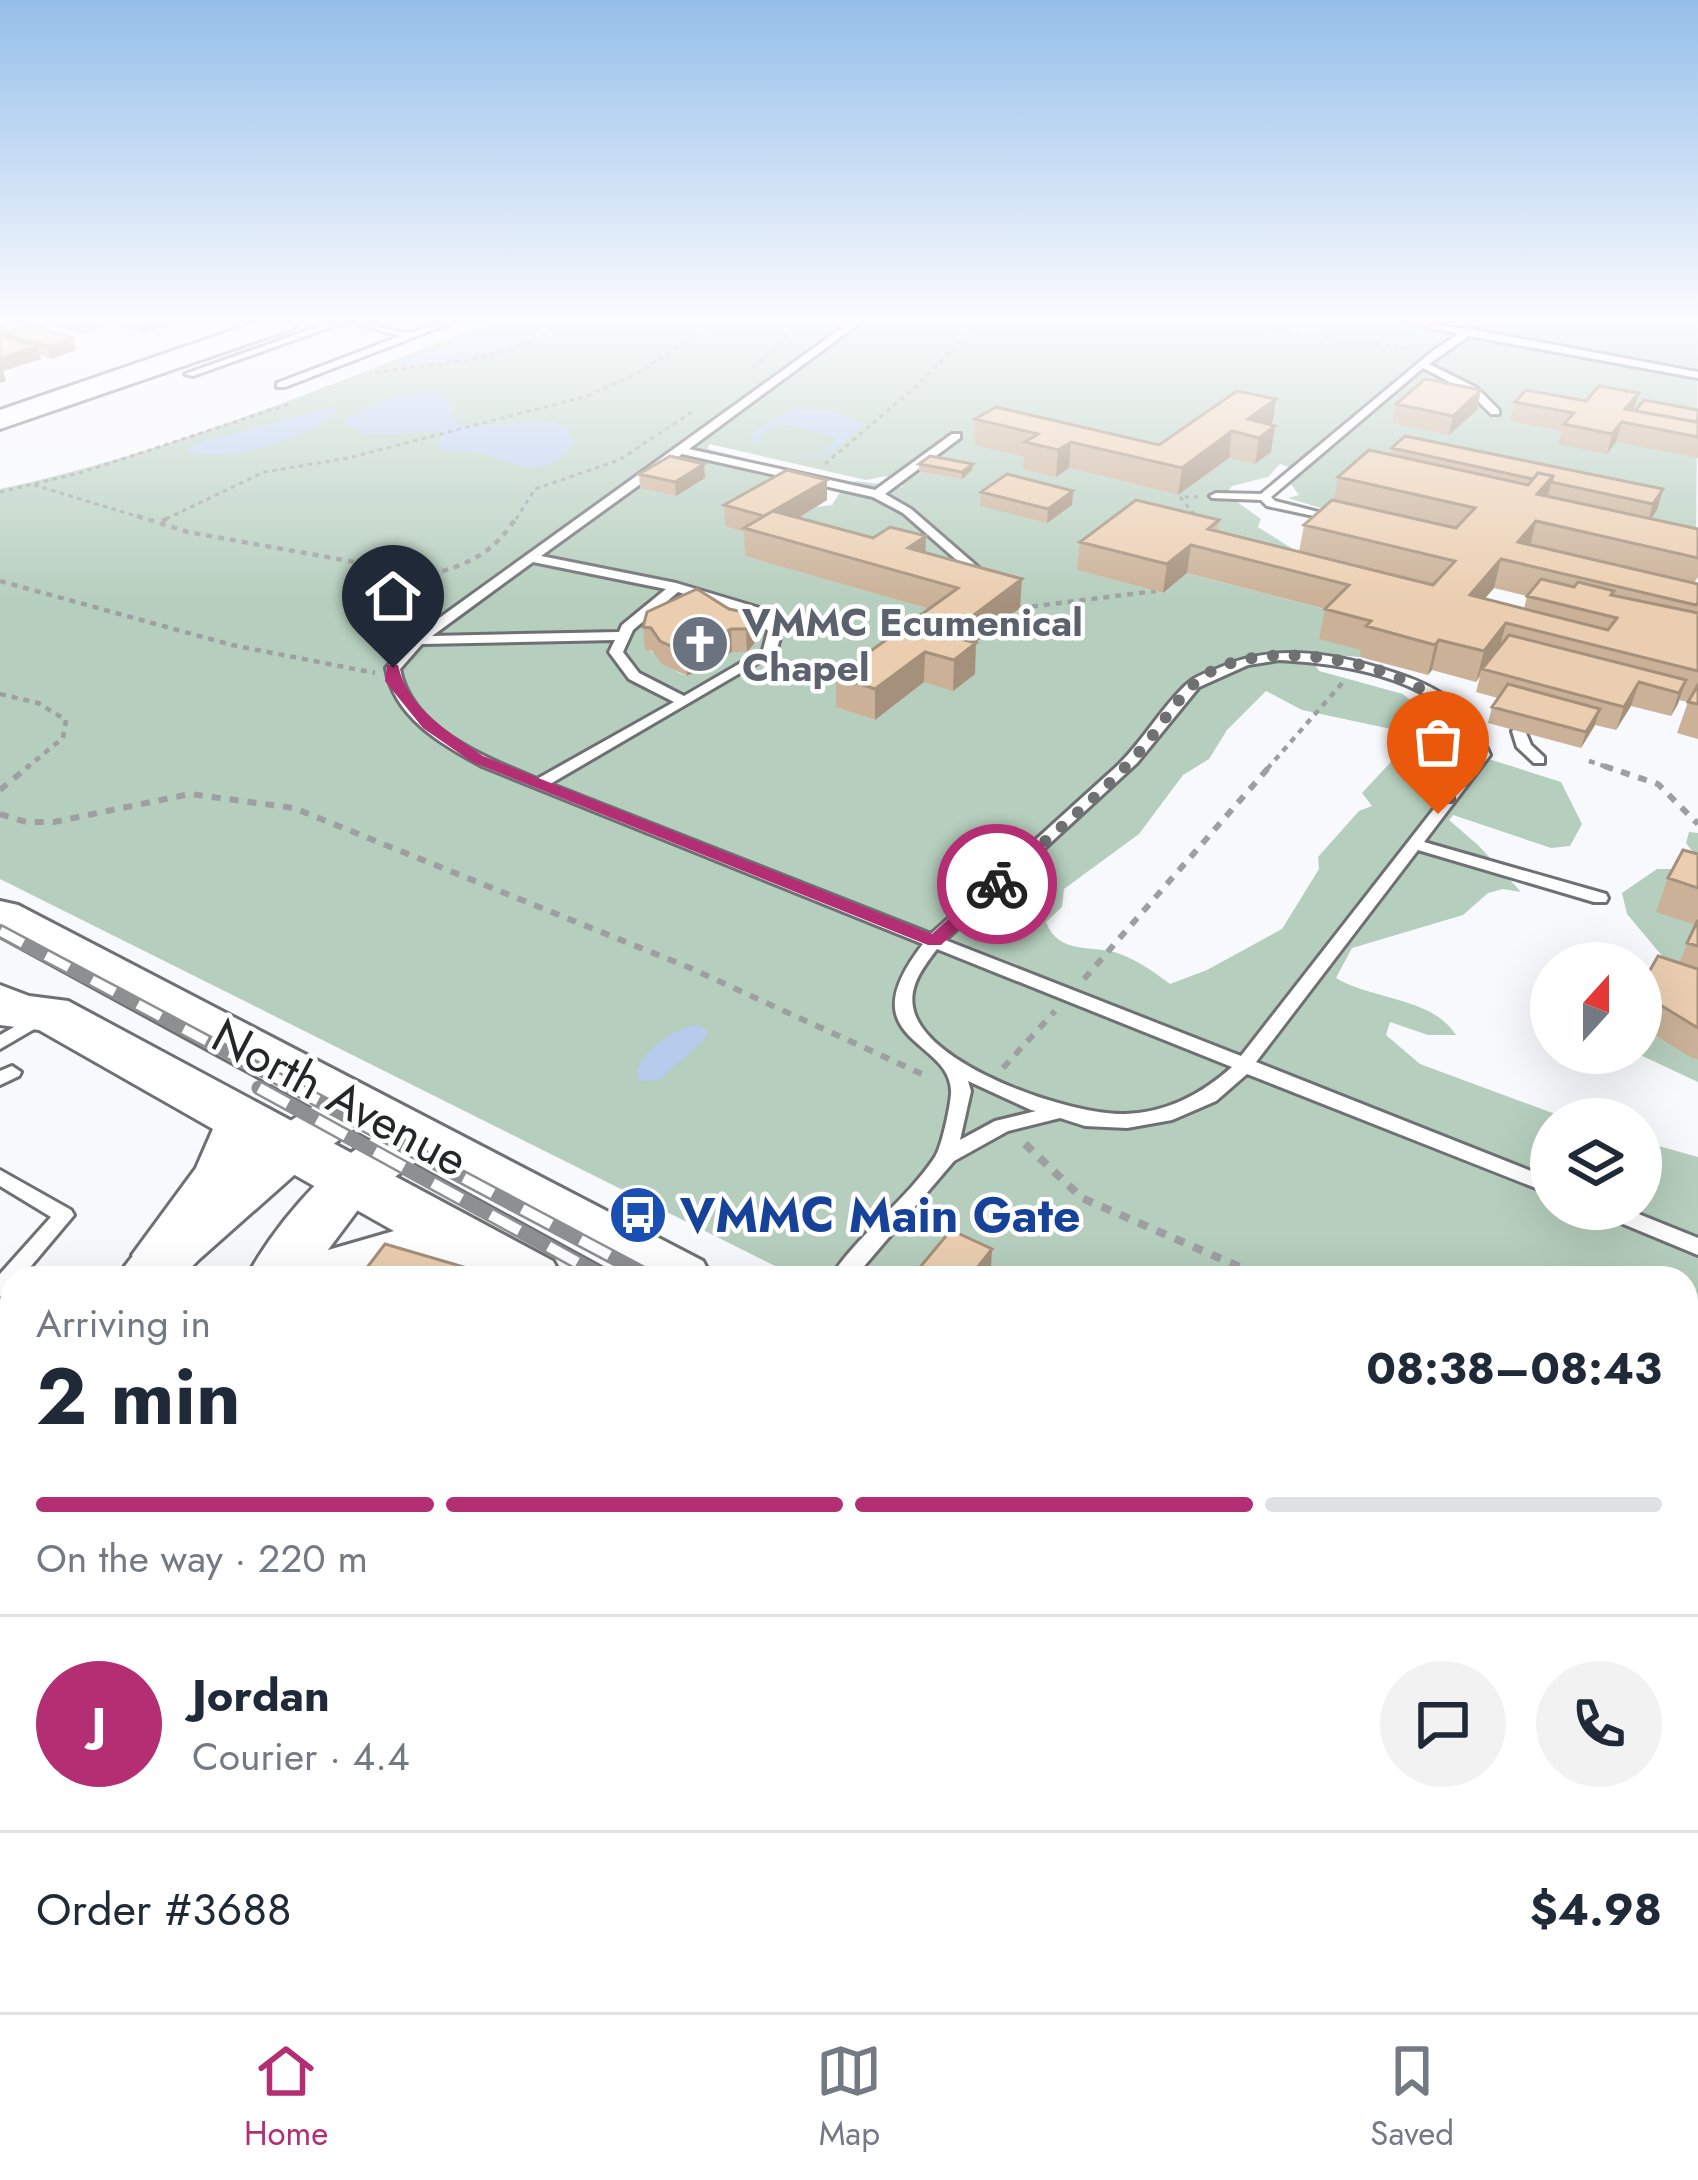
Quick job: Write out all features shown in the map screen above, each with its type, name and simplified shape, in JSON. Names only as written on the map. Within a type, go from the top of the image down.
[{"type":"main road","name":"North Avenue","points":[[0,916],[657,1266]]},
{"type":"main road","name":"North Avenue","points":[[0,970],[45,995],[24,1008]]},
{"type":"main road","name":"North Avenue","points":[[24,1008],[509,1266]]},
{"type":"main road","points":[[156,1266],[223,1176],[268,1135],[354,1104]]},
{"type":"main road","points":[[284,1266],[350,1181],[414,1137]]},
{"type":"main road","points":[[354,1266],[394,1254],[471,1244]]},
{"type":"lane","points":[[726,416],[400,656],[393,678],[414,709],[445,740],[538,784],[1530,1178]]},
{"type":"lane","points":[[1216,496],[1264,497],[1362,416]]},
{"type":"lane","points":[[877,494],[956,436]]},
{"type":"lane","points":[[680,449],[877,494],[907,511],[1020,608]]},
{"type":"lane","points":[[1264,497],[1271,504],[1357,524]]},
{"type":"lane","points":[[532,557],[676,586],[758,612],[775,631],[769,652],[538,784]]},
{"type":"lane","points":[[676,586],[619,636],[616,652],[626,668],[684,702]]},
{"type":"lane","points":[[418,640],[619,636]]},
{"type":"lane","points":[[1319,657],[1358,664],[1412,684],[1446,705],[1480,736],[1484,755],[1415,844],[1246,1062],[1209,1096],[1172,1113],[1103,1122],[1058,1112],[955,1068],[915,1034],[904,1009],[911,971],[934,941],[1132,760],[1202,677],[1260,658],[1319,657]]},
{"type":"lane","points":[[1519,731],[1524,747],[1539,760]]},
{"type":"lane","points":[[1415,844],[1600,898]]},
{"type":"lane","points":[[0,1043],[24,1008]]},
{"type":"lane","points":[[947,1156],[961,1091],[955,1068]]},
{"type":"lane","points":[[851,1266],[947,1156],[1002,1126],[1058,1112]]},
{"type":"lane","points":[[0,1178],[64,1215],[19,1266]]},
{"type":"lane","points":[[1657,1230],[1698,1247]]},
{"type":"path","points":[[0,492],[250,416]]},
{"type":"path","points":[[159,523],[264,472],[348,458],[506,416]]},
{"type":"path","points":[[34,484],[159,523],[394,572],[446,573],[499,545],[535,489],[619,460],[685,416]]},
{"type":"path","points":[[808,478],[881,416]]},
{"type":"path","points":[[0,581],[232,645],[393,678]]},
{"type":"path","points":[[1020,608],[1156,591]]},
{"type":"path","points":[[989,1084],[1358,664]]},
{"type":"path","points":[[0,694],[38,703],[66,720],[63,738],[0,790]]},
{"type":"path","points":[[1589,761],[1658,784],[1698,824]]},
{"type":"path","points":[[0,814],[26,822],[54,822],[190,794],[308,812],[688,967],[961,1091]]},
{"type":"path","points":[[1002,1126],[1082,1198],[1238,1266]]},
{"type":"green space","points":[[246,416],[1697,416],[1696,537],[1646,525],[1656,510],[1346,516],[1288,498],[1299,495],[1291,484],[1302,472],[1280,464],[1268,477],[1232,486],[1226,494],[1261,519],[1258,527],[1299,553],[1078,570],[1163,593],[1187,573],[1343,614],[1364,651],[1360,657],[1307,653],[1319,671],[1403,694],[1454,724],[1473,754],[1561,782],[1582,824],[1570,846],[1551,848],[1453,815],[1449,820],[1521,892],[1488,893],[1463,915],[1352,948],[1336,978],[1417,1006],[1445,1023],[1456,1035],[1428,1035],[1390,1022],[1386,1035],[1420,1064],[1530,1105],[1530,1230],[1662,1230],[1662,1147],[1698,1157],[1698,1266],[775,1266],[0,879],[0,489],[126,456]],"holes":[[[709,444],[866,480],[886,476],[903,487],[857,481],[844,486],[832,505],[816,507],[767,537],[804,482],[797,472],[708,449]],[[975,444],[1156,471],[1244,445],[1178,495],[1069,468],[1056,477],[1037,460]],[[746,556],[1018,609],[875,720],[837,707],[957,617]],[[754,644],[747,652],[732,652],[687,676],[645,649]],[[1266,691],[1302,710],[1391,729],[1407,739],[1362,793],[1372,806],[1359,811],[1318,857],[1319,869],[1282,929],[1207,970],[1170,984],[1120,954],[1059,940],[1046,922],[1062,907],[1064,889],[1139,834],[1183,775],[1209,759],[1227,730]]]},
{"type":"green space","points":[[1689,832],[1698,833],[1698,1082],[1662,1065],[1662,942],[1650,942],[1627,914],[1622,893],[1657,869],[1692,869],[1696,856],[1686,843]]},
{"type":"water","points":[[299,416],[332,416],[265,447],[221,454],[187,450],[204,441]]},
{"type":"water","points":[[352,416],[453,416],[457,425],[554,422],[566,428],[574,443],[554,462],[534,467],[482,453],[440,449],[441,432],[365,434],[342,421]]},
{"type":"water","points":[[780,416],[844,416],[865,423],[832,452],[803,456],[828,450],[836,437],[780,423],[761,434],[761,443],[753,445],[751,434]]},
{"type":"water","points":[[696,1025],[707,1030],[705,1039],[659,1080],[639,1081],[637,1068],[656,1046]]},
{"type":"building","points":[[1034,416],[1159,445],[1201,416],[1252,416],[1248,419],[1275,426],[1259,438],[1232,431],[1182,468],[1071,442],[1058,450],[1025,442],[1038,434],[975,419]]},
{"type":"building","points":[[1571,416],[1664,416],[1698,422],[1698,437],[1622,422],[1612,434],[1564,424]]},
{"type":"building","points":[[1662,416],[1698,416],[1696,422]]},
{"type":"building","points":[[1405,436],[1663,489],[1653,504],[1551,482],[1553,476],[1538,473],[1533,479],[1392,448]]},
{"type":"building","points":[[1369,450],[1528,485],[1538,473],[1553,476],[1537,494],[1698,529],[1698,558],[1536,521],[1518,542],[1698,584],[1696,605],[1501,559],[1470,595],[1608,630],[1617,618],[1527,596],[1541,579],[1574,587],[1578,582],[1614,591],[1611,595],[1698,613],[1698,671],[1506,623],[1484,651],[1439,640],[1435,645],[1325,609],[1349,585],[1191,545],[1167,564],[1080,542],[1136,500],[1219,520],[1208,529],[1433,585],[1455,561],[1304,525],[1332,500],[1456,528],[1475,508],[1338,477]]},
{"type":"building","points":[[670,456],[704,464],[675,482],[639,474]]},
{"type":"building","points":[[930,456],[973,464],[962,472],[919,464]]},
{"type":"building","points":[[787,470],[827,480],[764,516],[724,505]]},
{"type":"building","points":[[1007,474],[1073,491],[1048,509],[981,492]]},
{"type":"building","points":[[773,511],[873,538],[890,527],[926,536],[908,548],[1022,579],[947,635],[976,643],[954,660],[925,652],[875,689],[836,676],[958,588],[744,528]]},
{"type":"building","points":[[697,589],[729,609],[749,613],[754,621],[746,629],[731,629],[686,653],[643,627],[647,612]]},
{"type":"building","points":[[1509,635],[1686,680],[1679,693],[1639,682],[1624,707],[1482,669]]},
{"type":"building","points":[[1508,684],[1600,709],[1586,732],[1492,707]]},
{"type":"building","points":[[1698,685],[1698,704],[1688,702]]},
{"type":"building","points":[[1683,850],[1698,854],[1698,888],[1668,878]]},
{"type":"building","points":[[1698,920],[1698,946],[1687,943]]},
{"type":"building","points":[[1662,957],[1698,969],[1698,1028],[1662,1006]]},
{"type":"building","points":[[951,1230],[992,1249],[979,1266],[921,1266]]},
{"type":"building","points":[[385,1244],[461,1266],[368,1266]]},
{"type":"railway","points":[[0,931],[295,1088]]},
{"type":"railway","points":[[289,1085],[629,1266]]},
{"type":"railway","points":[[259,1088],[584,1266]]},
{"type":"way so far","points":[[997,884],[1132,760],[1202,677],[1260,658],[1319,657],[1358,664],[1395,676],[1446,705],[1480,736],[1484,755],[1438,814]]},
{"type":"place","name":"VMMC Ecumenical Chapel","points":[[700,644]]},
{"type":"place","name":"VMMC Main Gate","points":[[638,1215]]},
{"type":"route","points":[[393,668],[392,681],[428,725],[477,759],[934,941],[997,884]]}]
